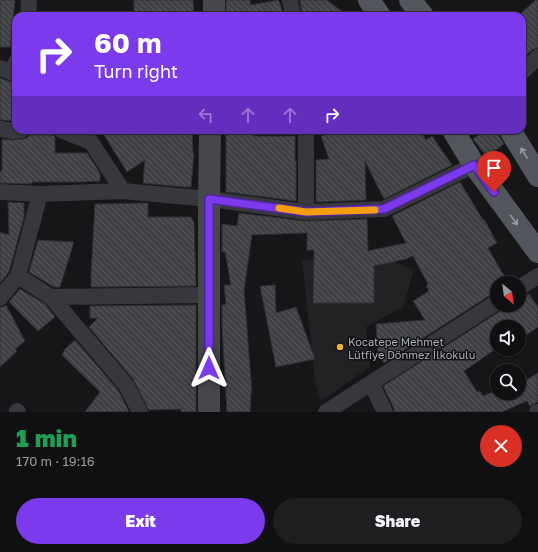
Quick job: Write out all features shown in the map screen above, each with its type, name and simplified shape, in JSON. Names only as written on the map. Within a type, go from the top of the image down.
[{"type":"main road","points":[[369,0],[377,12]]},
{"type":"main road","points":[[410,0],[420,12]]},
{"type":"main road","points":[[455,134],[474,165],[538,252]]},
{"type":"main road","points":[[512,134],[538,176]]},
{"type":"street","points":[[28,12],[29,0]]},
{"type":"street","points":[[214,0],[214,12]]},
{"type":"street","points":[[290,0],[292,12]]},
{"type":"street","points":[[526,68],[538,57]]},
{"type":"street","points":[[0,130],[12,131]]},
{"type":"street","points":[[72,134],[91,142],[123,191]]},
{"type":"street","points":[[209,412],[210,134]]},
{"type":"street","points":[[306,134],[306,212]]},
{"type":"street","points":[[0,192],[40,194],[123,191],[209,199],[306,212],[384,209],[474,165]]},
{"type":"street","points":[[0,298],[18,276],[40,194]]},
{"type":"street","points":[[18,276],[51,297],[126,385],[140,412]]},
{"type":"street","points":[[526,284],[538,276]]},
{"type":"street","points":[[51,297],[209,295]]},
{"type":"street","points":[[326,412],[490,306]]},
{"type":"street","points":[[371,383],[385,412]]},
{"type":"shaded area","name":"Kocatepe Mehmet Lütfiye Dönmez İlkokulu","points":[[375,254],[414,270],[403,307],[366,327],[370,367],[321,401],[315,382],[302,260]]},
{"type":"building","points":[[0,0],[15,0],[14,12],[12,12],[10,47],[0,47]]},
{"type":"building","points":[[134,0],[193,0],[194,12],[134,12]]},
{"type":"building","points":[[226,0],[250,0],[250,5],[278,0],[282,12],[226,12]]},
{"type":"building","points":[[300,0],[327,0],[343,12],[302,12]]},
{"type":"building","points":[[538,0],[538,48],[532,50],[526,55],[526,12],[522,12]]},
{"type":"building","points":[[0,78],[12,82],[12,121],[0,120]]},
{"type":"building","points":[[103,134],[192,134],[194,153],[191,187],[143,183],[145,160],[127,172]]},
{"type":"building","points":[[226,134],[253,134],[253,136],[295,136],[296,201],[226,192]]},
{"type":"building","points":[[327,134],[422,134],[426,140],[432,136],[452,165],[384,199],[365,161],[366,200],[316,202],[316,160],[329,159],[321,136]]},
{"type":"building","points":[[480,134],[498,134],[504,144],[487,157],[473,139]]},
{"type":"building","points":[[30,135],[53,135],[55,137],[55,153],[87,153],[100,173],[100,181],[32,182],[32,184],[0,183],[0,171],[2,171],[2,139],[23,139]]},
{"type":"building","points":[[460,182],[483,220],[484,219],[497,243],[488,248],[504,276],[490,276],[490,295],[384,363],[378,354],[376,324],[425,320],[413,301],[429,291],[426,286],[428,284],[413,256],[374,266],[374,303],[313,303],[314,250],[307,250],[307,233],[252,235],[244,290],[252,393],[250,412],[227,412],[222,305],[226,305],[224,285],[231,285],[225,252],[222,252],[222,224],[237,226],[239,213],[305,221],[367,219],[368,251],[406,243],[392,216]]},
{"type":"building","points":[[8,202],[24,203],[24,217],[9,272],[0,283],[0,232],[9,235]]},
{"type":"building","points":[[148,203],[148,217],[191,217],[194,223],[196,286],[91,287],[95,204]]},
{"type":"building","points":[[38,240],[74,242],[60,287],[54,287],[29,272]]},
{"type":"building","points":[[275,285],[276,313],[296,307],[315,359],[276,367],[260,286]]},
{"type":"building","points":[[20,289],[45,304],[55,317],[38,331],[9,302]]},
{"type":"building","points":[[529,294],[538,307],[538,327],[526,335],[526,320],[490,320],[490,353],[464,371],[477,392],[480,391],[483,396],[490,393],[490,400],[526,400],[526,380],[538,373],[538,402],[530,406],[527,401],[502,412],[394,412],[394,408],[383,386],[499,312],[526,312],[526,296]]},
{"type":"building","points":[[6,305],[25,341],[15,349],[17,351],[0,367],[0,307]]},
{"type":"building","points":[[196,305],[196,412],[181,412],[181,409],[149,410],[133,379],[89,327],[98,318],[90,318],[90,306]]},
{"type":"building","points":[[75,340],[118,390],[129,412],[85,412],[100,392],[62,355],[65,349]]},
{"type":"slow traffic","points":[[279,208],[306,212],[375,210]]},
{"type":"place","name":"Kocatepe Mehmet Lütfiye Dönmez İlkokulu","points":[[340,347]]},
{"type":"route","points":[[209,368],[209,199],[306,212],[384,209],[474,165],[494,192]]}]
